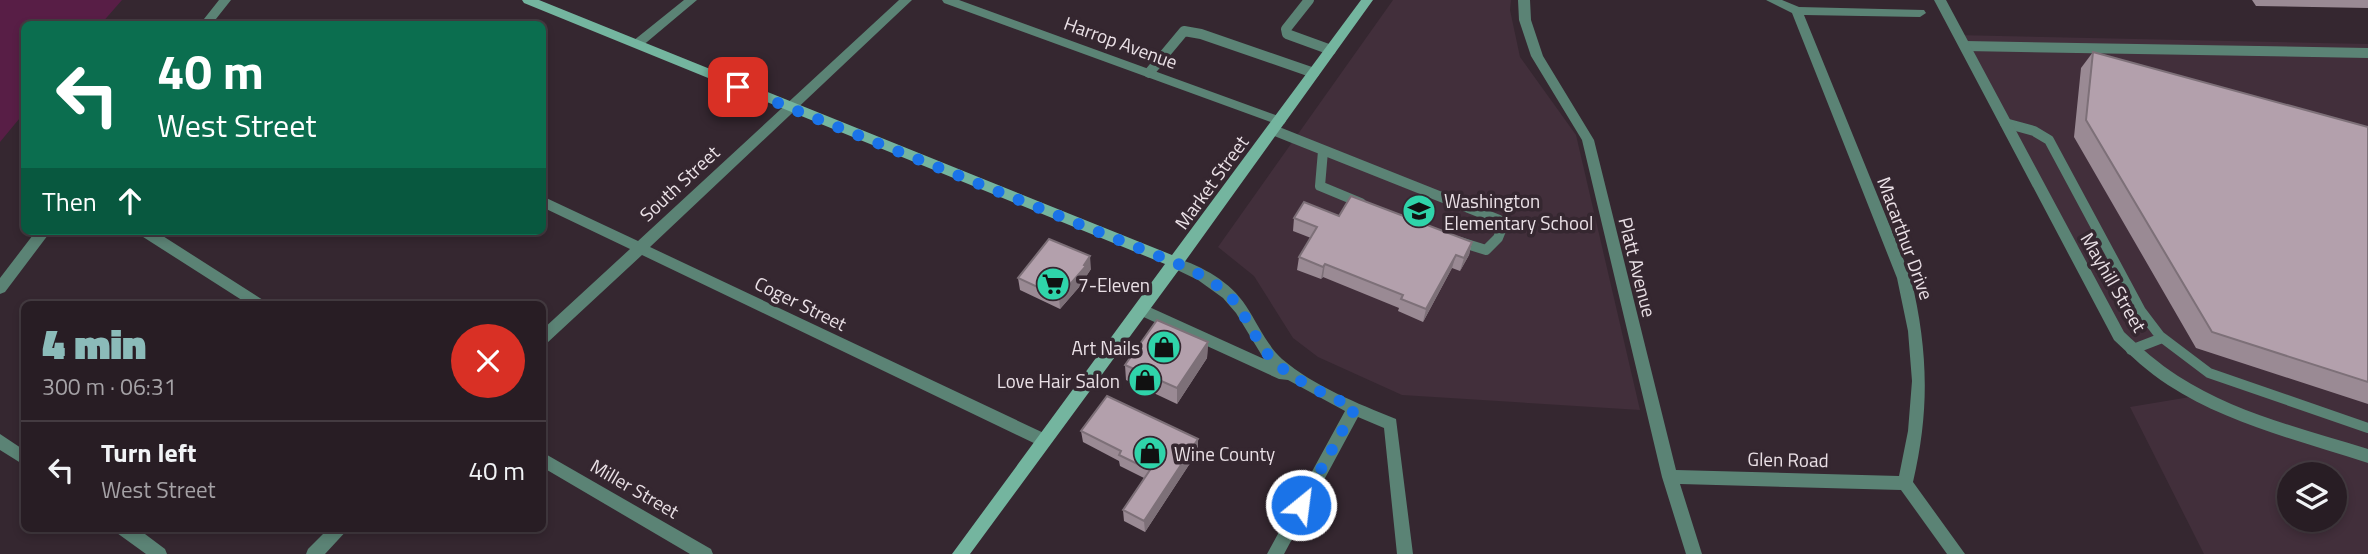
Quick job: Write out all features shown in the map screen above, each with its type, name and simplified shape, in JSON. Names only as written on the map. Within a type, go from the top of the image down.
[{"type":"street","points":[[208,21],[225,0]]},
{"type":"street","points":[[527,0],[1176,263],[1206,278],[1225,292],[1239,307],[1265,351],[1306,384]]},
{"type":"street","points":[[637,44],[691,0]]},
{"type":"street","name":"South Street","points":[[546,336],[906,0]]},
{"type":"street","name":"Harrop Avenue","points":[[948,0],[1149,73],[1277,125]]},
{"type":"street","name":"Market Street","points":[[960,554],[1142,310],[1367,0]]},
{"type":"street","name":"Platt Avenue","points":[[1524,0],[1527,33],[1536,56],[1577,117],[1588,141],[1670,477],[1694,554]]},
{"type":"street","points":[[1772,0],[1797,11],[1920,13]]},
{"type":"street","name":"Mayhill Street","points":[[1940,0],[2119,336],[2131,350],[2161,375],[2213,404],[2368,456]]},
{"type":"street","name":"Macarthur Drive","points":[[1797,11],[1904,278],[1915,321],[1921,366],[1920,404],[1914,449],[1905,483]]},
{"type":"street","name":"Coger Street","points":[[546,203],[1043,440]]},
{"type":"street","points":[[0,288],[41,235]]},
{"type":"street","points":[[151,235],[253,301]]},
{"type":"street","points":[[1142,310],[1391,425],[1405,554]]},
{"type":"street","points":[[1275,554],[1355,408]]},
{"type":"street","points":[[0,441],[21,456]]},
{"type":"street","name":"Miller Street","points":[[546,461],[705,554]]},
{"type":"street","name":"Glen Road","points":[[1670,477],[1905,483]]},
{"type":"street","points":[[1905,483],[1957,554]]},
{"type":"street","points":[[129,532],[159,554]]},
{"type":"street","points":[[314,554],[337,532]]},
{"type":"lane","points":[[1309,0],[1286,29],[1287,33],[1331,50]]},
{"type":"lane","points":[[1149,73],[1184,31],[1201,34],[1314,73]]},
{"type":"lane","points":[[1965,46],[2368,53]]},
{"type":"lane","points":[[2005,122],[2034,131],[2049,140],[2141,310],[2162,338],[2209,373],[2368,428]]},
{"type":"lane","points":[[1277,125],[1323,151],[1499,220],[1502,228],[1498,239],[1486,250],[1445,237]]},
{"type":"lane","points":[[1323,151],[1320,186],[1371,207]]},
{"type":"lane","points":[[2131,350],[2162,338]]},
{"type":"shaded area","points":[[0,0],[122,0],[104,21],[21,21],[21,117],[0,142]]},
{"type":"shaded area","name":"Washington Elementary School","points":[[1393,0],[1511,0],[1510,10],[1520,57],[1576,135],[1640,410],[1402,395],[1318,357],[1293,338],[1254,276],[1218,247]]},
{"type":"shaded area","points":[[1955,35],[2368,44],[2368,554],[2204,554],[2130,407],[2190,397],[2122,343]]},
{"type":"building","points":[[2093,52],[2368,127],[2368,382],[2212,332],[2086,120]]},
{"type":"building","points":[[1351,196],[1472,242],[1464,258],[1456,255],[1426,309],[1401,299],[1403,295],[1325,264],[1323,267],[1299,257],[1317,227],[1294,218],[1304,202],[1339,216]]},
{"type":"building","name":"7-Eleven","points":[[1049,239],[1090,256],[1084,265],[1086,266],[1059,297],[1018,278]]},
{"type":"building","points":[[1157,320],[1208,342],[1177,388],[1125,365]]},
{"type":"building","name":"Wine County","points":[[1107,396],[1198,439],[1144,521],[1123,510],[1150,470],[1119,455],[1121,451],[1081,431]]},
{"type":"place","name":"Washington Elementary School","points":[[1419,211]]},
{"type":"place","name":"7-Eleven","points":[[1053,284]]},
{"type":"place","name":"Art Nails","points":[[1164,347]]},
{"type":"place","name":"Love Hair Salon","points":[[1145,380]]},
{"type":"place","name":"Wine County","points":[[1150,453]]},
{"type":"route","points":[[738,87],[1176,263],[1206,278],[1225,292],[1239,307],[1258,342],[1275,362],[1297,379],[1355,408],[1301,505]]}]
